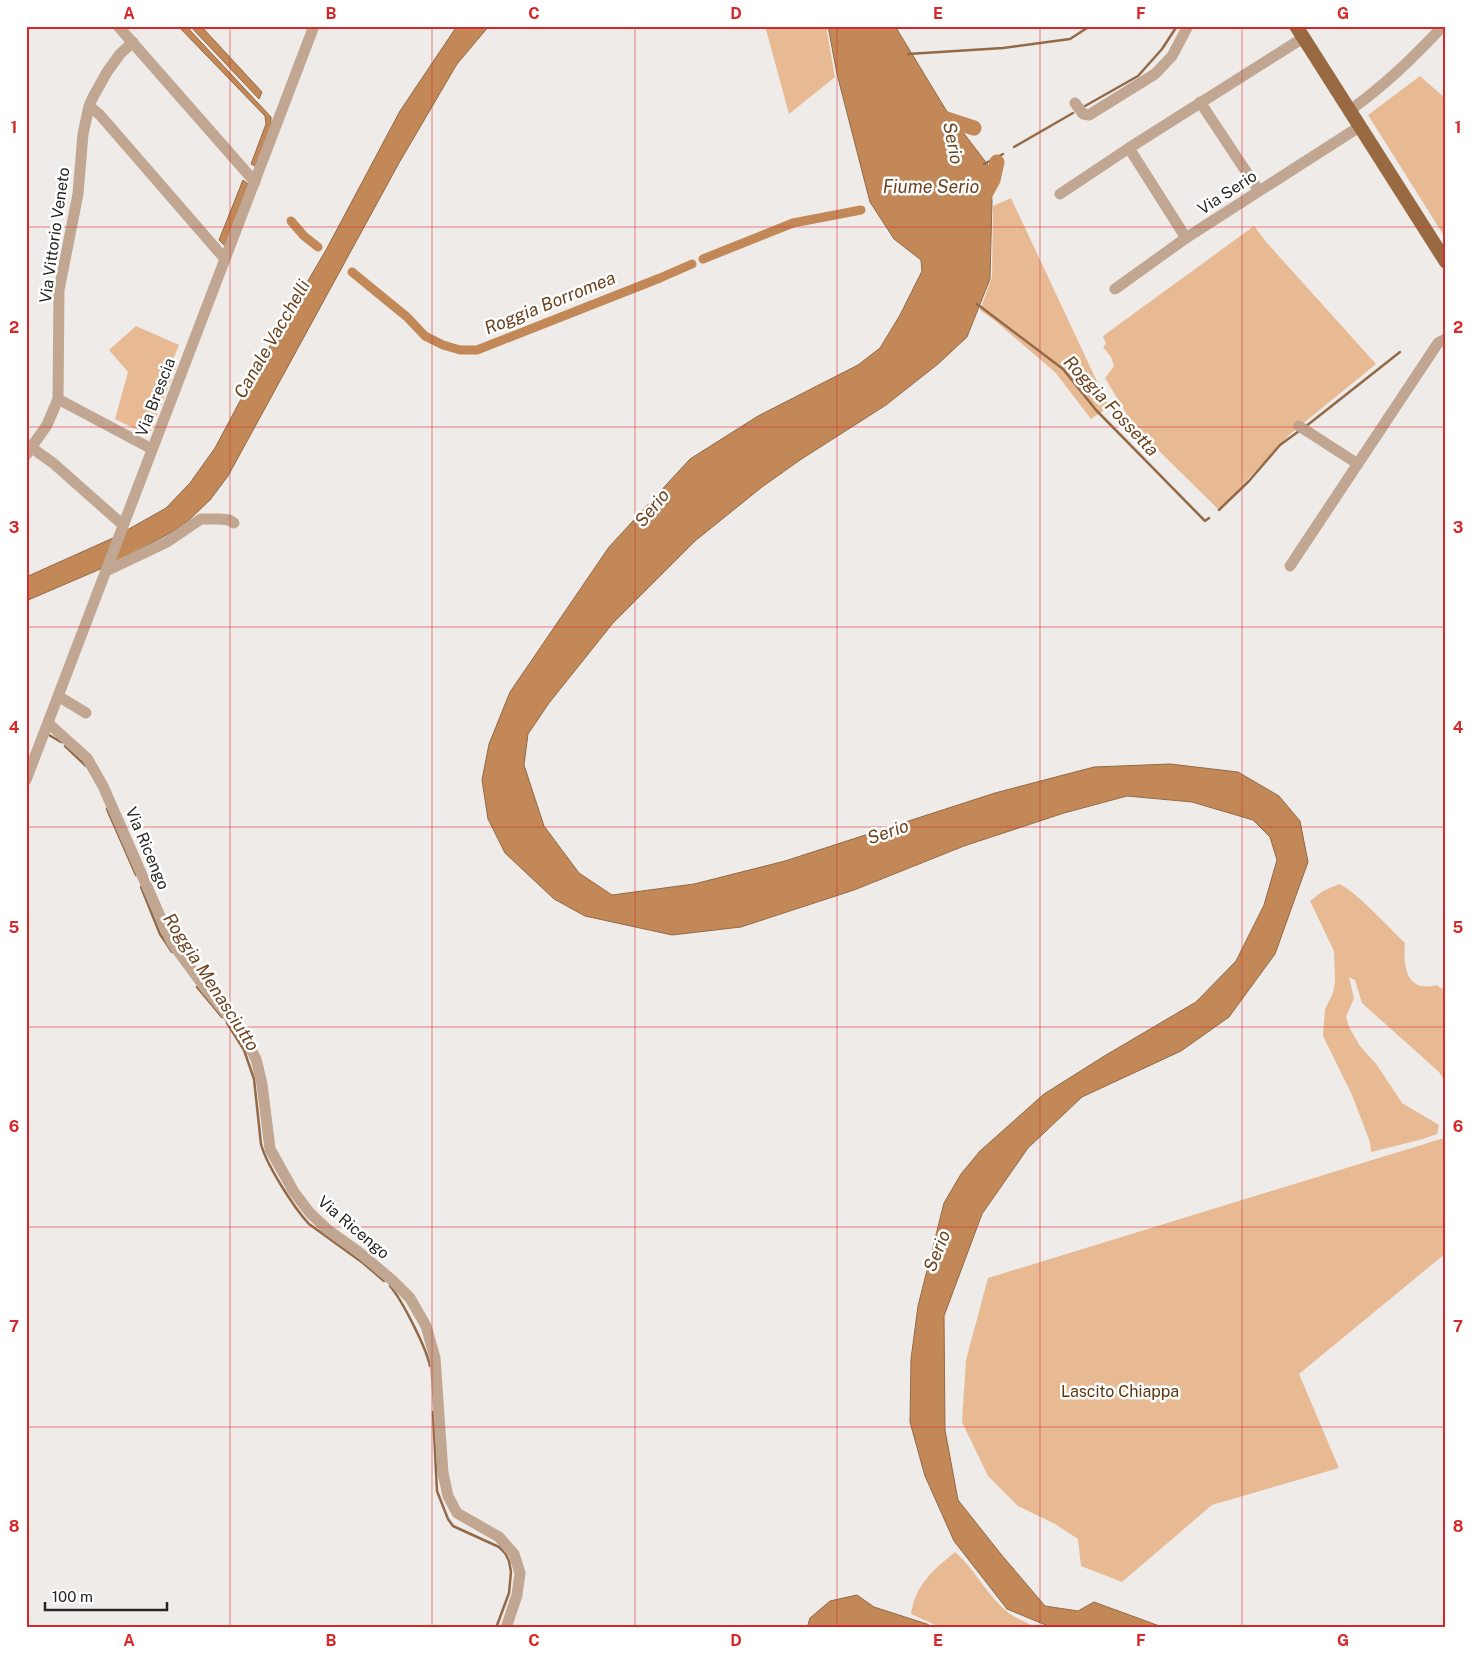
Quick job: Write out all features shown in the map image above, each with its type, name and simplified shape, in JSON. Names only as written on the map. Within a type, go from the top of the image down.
[{"type":"main road","points":[[1299,32],[1446,262]]},
{"type":"street","points":[[118,26],[255,182]]},
{"type":"street","name":"Via Brescia","points":[[26,780],[314,26]]},
{"type":"street","points":[[1075,103],[1083,114],[1089,115],[1155,74],[1172,56],[1188,26]]},
{"type":"street","points":[[1349,111],[1376,92],[1442,26]]},
{"type":"street","points":[[1060,194],[1200,102],[1299,32]]},
{"type":"street","name":"Via Vittorio Veneto","points":[[122,528],[53,463],[29,451],[47,426],[58,399],[59,290],[78,194],[83,134],[89,106],[92,97],[107,72],[120,54],[133,42]]},
{"type":"street","points":[[1200,102],[1259,191]]},
{"type":"street","points":[[89,106],[100,115],[225,259]]},
{"type":"street","name":"Via Serio","points":[[1115,289],[1186,238],[1359,127]]},
{"type":"street","points":[[1129,148],[1186,238]]},
{"type":"street","points":[[1290,566],[1438,343],[1446,339]]},
{"type":"street","points":[[58,399],[152,449]]},
{"type":"street","points":[[1303,429],[1358,464]]},
{"type":"street","points":[[107,569],[167,542],[201,519],[229,520],[234,523]]},
{"type":"street","points":[[58,696],[86,713]]},
{"type":"street","name":"Via Ricengo","points":[[48,723],[87,758],[103,786],[172,943],[242,1034],[256,1059],[262,1084],[270,1149],[294,1192],[322,1225],[360,1253],[410,1298],[426,1326],[435,1358],[443,1473],[448,1496],[457,1513],[499,1537],[514,1554],[520,1573],[517,1595],[506,1628]]},
{"type":"green space","points":[[765,26],[826,26],[835,77],[789,114]]},
{"type":"green space","points":[[1420,76],[1446,99],[1446,239],[1368,115]]},
{"type":"green space","points":[[1011,198],[1109,407],[1091,419],[1055,372],[980,310],[992,277],[993,206]]},
{"type":"green space","points":[[1254,226],[1267,243],[1376,364],[1289,435],[1219,510],[1157,449],[1127,415],[1105,378],[1114,366],[1111,357],[1103,347],[1106,344],[1103,336]]},
{"type":"green space","points":[[136,326],[179,345],[172,362],[177,364],[175,370],[171,368],[169,375],[172,377],[152,428],[146,434],[115,419],[128,372],[109,350]]},
{"type":"green space","points":[[1339,884],[1363,902],[1405,943],[1406,969],[1413,981],[1419,985],[1437,985],[1446,992],[1446,1083],[1439,1072],[1362,1003],[1355,980],[1349,977],[1354,998],[1346,1017],[1349,1027],[1360,1046],[1377,1065],[1402,1103],[1439,1125],[1437,1134],[1371,1152],[1370,1142],[1352,1095],[1323,1036],[1325,1009],[1333,993],[1335,981],[1334,951],[1310,901],[1323,891]]},
{"type":"green space","name":"Lascito Chiappa","points":[[1444,1138],[1446,1139],[1446,1253],[1299,1374],[1339,1468],[1212,1505],[1122,1582],[1081,1566],[1078,1539],[1055,1524],[1018,1506],[988,1476],[962,1422],[966,1360],[988,1278]]},
{"type":"green space","points":[[955,1552],[997,1602],[1013,1616],[1038,1628],[942,1628],[911,1614],[921,1586],[939,1565]]},
{"type":"water","points":[[178,26],[186,26],[271,117],[271,124],[255,166],[251,164],[266,124],[265,116]]},
{"type":"water","points":[[190,26],[201,26],[262,92],[259,99]]},
{"type":"water","points":[[457,26],[489,26],[457,64],[399,163],[228,476],[210,500],[189,520],[172,532],[112,564],[26,601],[26,577],[113,538],[166,508],[190,483],[215,448],[265,354],[326,250],[400,111]]},
{"type":"water","name":"Fiume Serio","points":[[828,26],[895,26],[946,110],[988,165],[992,200],[990,279],[967,337],[938,364],[886,405],[800,460],[762,487],[695,541],[613,623],[549,703],[528,734],[524,765],[544,826],[579,873],[612,895],[694,884],[785,861],[995,793],[1094,767],[1170,764],[1238,772],[1279,796],[1300,821],[1308,862],[1275,954],[1229,1017],[1181,1051],[1082,1097],[1028,1148],[982,1214],[944,1316],[945,1430],[958,1500],[1045,1606],[1078,1611],[1094,1602],[1165,1628],[1053,1628],[1007,1609],[954,1541],[925,1476],[910,1422],[911,1359],[918,1306],[944,1203],[961,1174],[980,1151],[1044,1094],[1196,1002],[1236,961],[1264,905],[1277,860],[1270,837],[1253,820],[1192,802],[1127,796],[1064,813],[964,846],[854,890],[741,927],[672,935],[585,916],[554,899],[505,853],[488,819],[482,780],[489,744],[510,692],[609,547],[690,459],[758,416],[858,365],[880,348],[900,315],[922,271],[921,260],[894,239],[870,202],[837,74]]},
{"type":"water","points":[[243,180],[248,184],[225,246],[219,240]]},
{"type":"water","points":[[857,1595],[874,1607],[934,1628],[807,1628],[810,1618],[830,1601]]},
{"type":"waterway","points":[[908,54],[1003,48],[1070,39],[1090,26]]},
{"type":"waterway","points":[[1085,106],[1138,76],[1162,49],[1177,26]]},
{"type":"waterway","points":[[1014,147],[1073,113]]},
{"type":"waterway","name":"Serio","points":[[937,116],[974,128]]},
{"type":"waterway","points":[[984,164],[1003,154]]},
{"type":"waterway","points":[[981,202],[993,180],[997,162]]},
{"type":"waterway","points":[[703,259],[793,223],[861,210]]},
{"type":"waterway","name":"Roggia Borromea","points":[[291,221],[304,236],[318,247]]},
{"type":"waterway","name":"Roggia Borromea","points":[[352,272],[407,317],[425,336],[443,345],[460,350],[477,350],[692,264]]},
{"type":"waterway","name":"Roggia Fossetta","points":[[977,304],[1063,369],[1096,410],[1205,521],[1209,518]]},
{"type":"waterway","name":"Roggia Fossetta","points":[[1305,427],[1400,352]]},
{"type":"waterway","name":"Roggia Fossetta","points":[[1219,510],[1249,481],[1280,445],[1299,431]]},
{"type":"waterway","name":"Roggia Menasciutto","points":[[49,735],[61,742]]},
{"type":"waterway","name":"Roggia Menasciutto","points":[[65,746],[86,766]]},
{"type":"waterway","name":"Roggia Menasciutto","points":[[107,809],[136,875]]},
{"type":"waterway","name":"Roggia Menasciutto","points":[[141,887],[160,934],[172,952]]},
{"type":"waterway","name":"Roggia Menasciutto","points":[[197,987],[222,1017]]},
{"type":"waterway","name":"Roggia Menasciutto","points":[[227,1023],[244,1050],[254,1079],[261,1144],[268,1163],[281,1186],[309,1224],[363,1263],[384,1281]]},
{"type":"waterway","name":"Roggia Menasciutto","points":[[390,1286],[413,1324],[424,1347],[430,1366]]},
{"type":"waterway","name":"Roggia Menasciutto","points":[[433,1412],[437,1491],[448,1519],[453,1526],[499,1547],[509,1561],[511,1572],[509,1593],[496,1628]]},
{"type":"water label","name":"Canale Vacchelli","points":[[272,339]]}]
